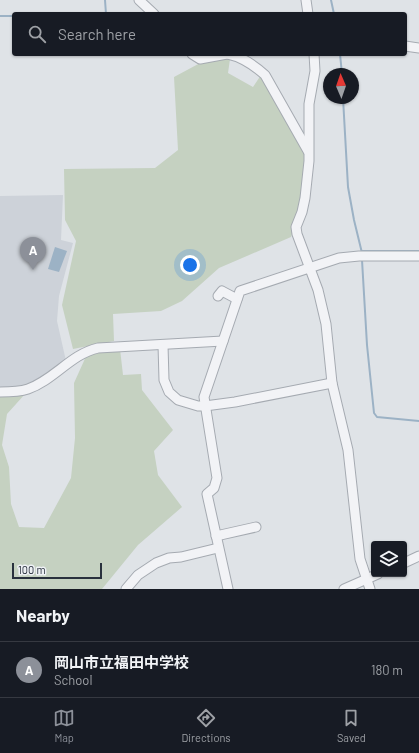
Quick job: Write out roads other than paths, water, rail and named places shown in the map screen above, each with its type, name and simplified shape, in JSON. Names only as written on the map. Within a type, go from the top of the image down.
[{"type":"street","points":[[139,0],[152,12]]},
{"type":"street","points":[[306,0],[308,12]]},
{"type":"street","points":[[407,46],[419,48]]},
{"type":"street","points":[[195,56],[200,59],[216,56]]},
{"type":"street","points":[[238,56],[256,67],[265,75],[308,152]]},
{"type":"street","points":[[314,56],[315,71],[309,104],[309,161],[306,198],[296,227],[297,234],[318,290],[326,324],[332,383],[348,450],[360,559],[370,589]]},
{"type":"street","points":[[228,589],[207,494],[214,488],[216,478],[204,397],[240,291],[339,258],[361,256],[419,256]]},
{"type":"street","points":[[218,296],[222,291],[238,299]]},
{"type":"street","points":[[0,392],[27,390],[38,385],[82,353],[98,348],[223,341]]},
{"type":"street","points":[[163,344],[164,380],[169,392],[178,400],[198,406],[206,406],[332,383]]},
{"type":"street","points":[[216,536],[256,527]]},
{"type":"street","points":[[126,589],[138,576],[156,562],[169,558],[181,558],[218,548]]},
{"type":"street","points":[[407,562],[419,556]]},
{"type":"street","points":[[344,589],[371,577]]},
{"type":"water","points":[[55,247],[67,251],[59,272],[48,269]]},
{"type":"waterway","points":[[105,0],[106,12]]},
{"type":"waterway","points":[[331,0],[334,12]]},
{"type":"waterway","points":[[0,16],[12,16]]},
{"type":"waterway","points":[[340,56],[341,68]]},
{"type":"waterway","points":[[343,104],[348,187],[362,253]]},
{"type":"waterway","points":[[362,251],[419,251]]},
{"type":"waterway","points":[[362,260],[367,345],[374,413],[377,417],[419,421]]},
{"type":"place","name":"岡山市立福田中学校","points":[[33,270]]}]
